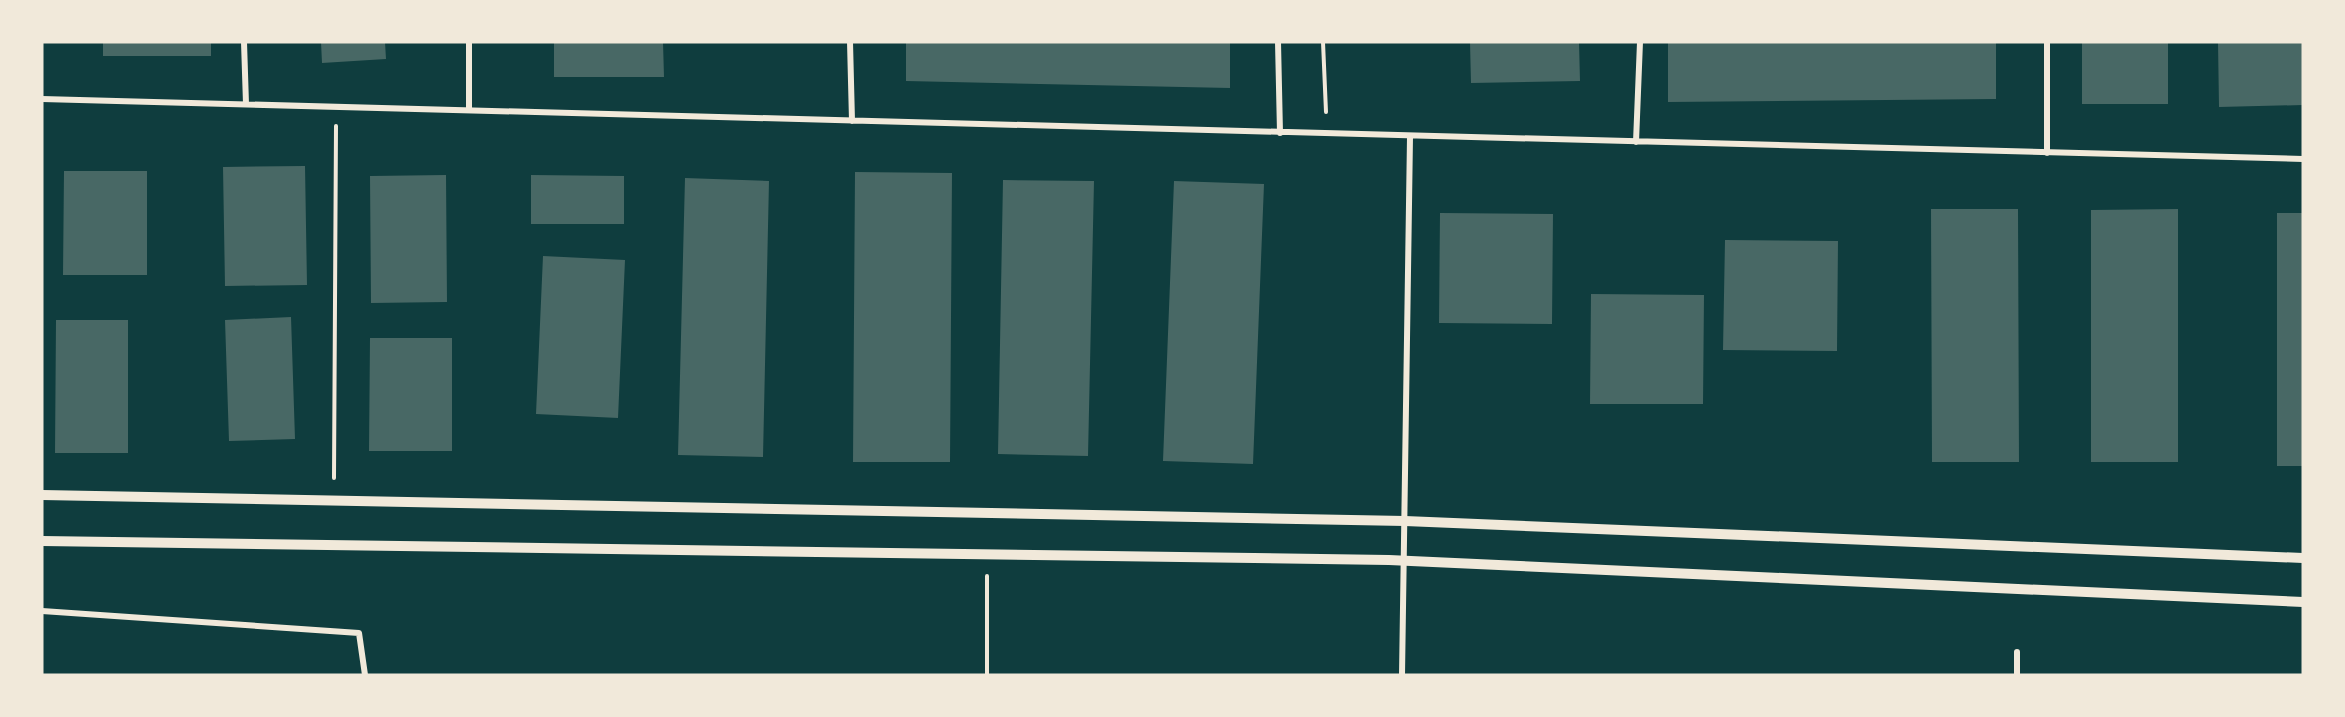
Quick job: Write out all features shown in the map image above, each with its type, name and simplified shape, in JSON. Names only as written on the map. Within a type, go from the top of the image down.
[{"type":"street","points":[[244,42],[246,104]]},
{"type":"street","points":[[469,42],[470,110]]},
{"type":"street","points":[[850,42],[852,121]]},
{"type":"street","points":[[1278,42],[1280,133]]},
{"type":"street","points":[[1636,142],[1640,42]]},
{"type":"street","points":[[2047,42],[2047,153]]},
{"type":"street","points":[[42,99],[2303,159]]},
{"type":"street","points":[[1402,675],[1410,136]]},
{"type":"street","points":[[42,495],[1405,520],[2303,558]]},
{"type":"street","points":[[42,541],[1404,561],[2303,602]]},
{"type":"street","points":[[42,611],[359,633],[364,675]]},
{"type":"street","points":[[2017,652],[2017,675]]},
{"type":"path","points":[[1323,42],[1327,134]]},
{"type":"path","points":[[334,500],[337,107]]},
{"type":"path","points":[[987,554],[987,675]]},
{"type":"building","points":[[103,42],[211,42],[211,56],[103,56]]},
{"type":"building","points":[[321,42],[385,42],[386,59],[322,63]]},
{"type":"building","points":[[554,42],[663,42],[664,77],[554,77]]},
{"type":"building","points":[[906,42],[1230,42],[1230,88],[906,81]]},
{"type":"building","points":[[1470,42],[1579,42],[1580,81],[1471,83]]},
{"type":"building","points":[[1668,42],[1996,42],[1996,99],[1668,102]]},
{"type":"building","points":[[2082,42],[2168,42],[2168,104],[2082,104]]},
{"type":"building","points":[[2218,42],[2303,42],[2303,105],[2219,107]]},
{"type":"building","points":[[305,166],[307,285],[225,286],[223,167]]},
{"type":"building","points":[[64,171],[147,171],[147,275],[63,275]]},
{"type":"building","points":[[855,172],[952,173],[950,462],[853,462]]},
{"type":"building","points":[[446,175],[447,302],[371,303],[370,176]]},
{"type":"building","points":[[531,175],[624,176],[624,224],[531,224]]},
{"type":"building","points":[[685,178],[769,181],[763,457],[678,455]]},
{"type":"building","points":[[1003,180],[1094,181],[1088,456],[998,454]]},
{"type":"building","points":[[1174,181],[1264,184],[1253,464],[1163,461]]},
{"type":"building","points":[[1931,209],[2018,209],[2019,462],[1932,462]]},
{"type":"building","points":[[2178,209],[2178,462],[2091,462],[2091,210]]},
{"type":"building","points":[[1440,213],[1553,214],[1552,324],[1439,323]]},
{"type":"building","points":[[2277,213],[2303,213],[2303,466],[2277,466]]},
{"type":"building","points":[[1725,240],[1838,241],[1837,351],[1723,350]]},
{"type":"building","points":[[543,256],[625,260],[618,418],[536,414]]},
{"type":"building","points":[[1591,294],[1704,295],[1703,404],[1590,404]]},
{"type":"building","points":[[291,317],[295,439],[229,441],[225,320]]},
{"type":"building","points":[[56,320],[128,320],[128,453],[55,453]]},
{"type":"building","points":[[370,338],[452,338],[452,451],[369,451]]}]
